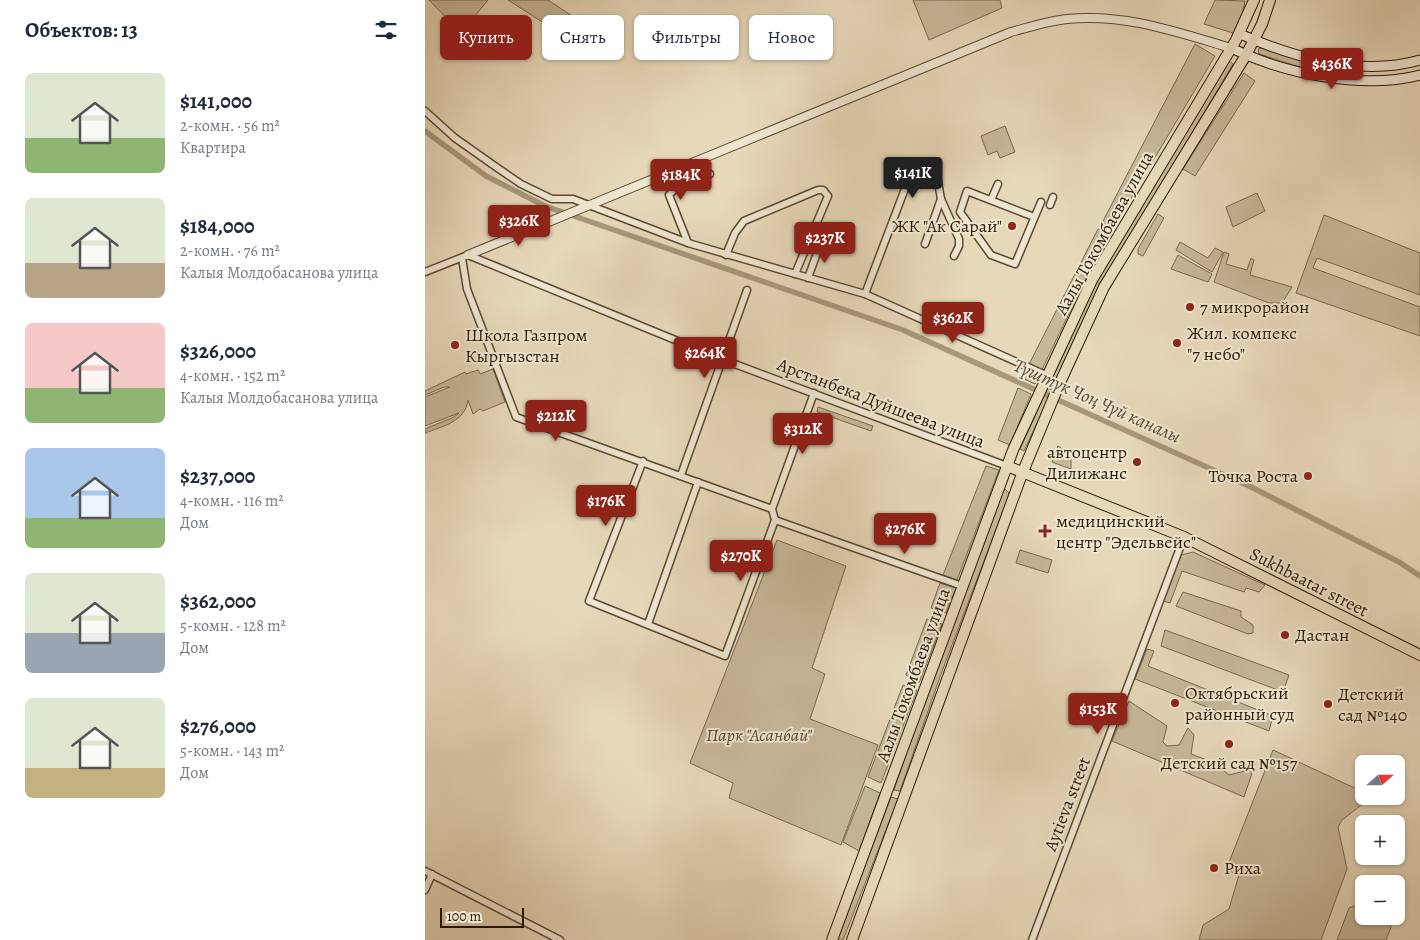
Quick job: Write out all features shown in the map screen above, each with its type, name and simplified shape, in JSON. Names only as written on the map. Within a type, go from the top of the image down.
[{"type":"main road","name":"Аалы Токомбаева улица","points":[[832,940],[1007,466],[1046,378],[1091,280],[1240,34],[1254,0]]},
{"type":"main road","name":"Аалы Токомбаева улица","points":[[852,940],[1022,474],[1058,387],[1105,287],[1246,55],[1270,0]]},
{"type":"main road","points":[[1240,34],[1319,60],[1362,67],[1393,67],[1420,60]]},
{"type":"main road","points":[[1231,48],[1246,55],[1314,75],[1361,81],[1394,81],[1420,75]]},
{"type":"main road","points":[[1361,81],[1362,67]]},
{"type":"main road","name":"Sukhbaatar street","points":[[1007,466],[1022,474],[1184,538],[1420,655]]},
{"type":"street","points":[[425,272],[1011,32],[1048,22],[1098,18],[1137,21],[1231,48]]},
{"type":"street","points":[[425,111],[455,138],[521,184],[551,199],[573,199],[688,243],[865,294],[1046,378]]},
{"type":"street","points":[[865,294],[914,165],[919,165],[935,172],[941,199],[959,239],[959,246],[954,256]]},
{"type":"street","points":[[688,243],[669,195],[676,188],[710,174]]},
{"type":"street","points":[[991,200],[998,184]]},
{"type":"street","points":[[726,254],[735,233],[744,221],[818,190],[823,190],[828,196],[795,274]]},
{"type":"street","points":[[1034,218],[967,191],[960,212],[991,255],[1015,264],[1041,202]]},
{"type":"street","points":[[1050,205],[1053,197]]},
{"type":"street","points":[[925,244],[941,199]]},
{"type":"street","points":[[809,278],[821,242]]},
{"type":"street","points":[[465,256],[467,289],[516,417],[643,461],[772,509]]},
{"type":"street","name":"Арстанбека Дуйшеева улица","points":[[465,256],[724,360],[1007,466]]},
{"type":"street","points":[[681,475],[724,360],[747,290]]},
{"type":"street","points":[[643,461],[589,601],[725,656],[775,520],[772,509],[814,393]]},
{"type":"street","points":[[648,624],[698,482]]},
{"type":"street","points":[[775,520],[962,586]]},
{"type":"street","name":"Aytieva street","points":[[1032,940],[1184,538]]},
{"type":"street","points":[[425,870],[560,940]]},
{"type":"street","points":[[425,890],[432,874]]},
{"type":"green space","points":[[429,0],[488,0],[476,15],[444,15]]},
{"type":"green space","points":[[508,0],[548,0],[570,15],[542,15],[542,22]]},
{"type":"green space","points":[[913,0],[1000,0],[1002,8],[929,40]]},
{"type":"green space","points":[[1215,0],[1245,1],[1241,20],[1233,33],[1204,24]]},
{"type":"green space","points":[[1195,44],[1215,56],[1114,227],[1102,223]]},
{"type":"green space","points":[[1261,48],[1313,63],[1355,71],[1356,75],[1323,73],[1294,65],[1259,54],[1258,49]]},
{"type":"green space","points":[[1229,61],[1233,64],[1101,285],[1024,451],[1020,449],[1097,280]]},
{"type":"green space","points":[[1244,73],[1255,81],[1195,176],[1183,169]]},
{"type":"green space","points":[[1005,126],[1015,152],[1000,158],[997,151],[988,155],[981,136]]},
{"type":"green space","points":[[1257,193],[1265,211],[1233,227],[1226,207]]},
{"type":"green space","points":[[1158,214],[1164,218],[1143,256],[1138,254],[1138,249]]},
{"type":"green space","points":[[1324,215],[1420,253],[1420,295],[1317,258],[1313,268],[1420,307],[1420,336],[1296,293]]},
{"type":"green space","points":[[1098,229],[1111,236],[1088,274],[1035,384],[1022,378]]},
{"type":"green space","points":[[1180,242],[1208,258],[1215,248],[1223,252],[1212,272],[1176,250]]},
{"type":"green space","points":[[1224,252],[1229,254],[1226,264],[1247,270],[1251,258],[1254,260],[1250,275],[1292,287],[1282,303],[1269,303],[1214,282]]},
{"type":"green space","points":[[1178,255],[1212,274],[1208,282],[1171,269]]},
{"type":"green space","points":[[493,369],[505,402],[483,411],[480,409],[473,414],[468,400],[463,413],[458,418],[425,433],[425,429],[459,413],[425,426],[425,397],[450,387],[444,387],[425,395],[425,391],[465,372],[466,374],[478,370],[480,374]]},
{"type":"green space","points":[[1018,388],[1031,394],[1010,445],[998,440]]},
{"type":"green space","points":[[818,407],[873,426],[871,431],[817,412]]},
{"type":"green space","points":[[1058,446],[1071,455],[1071,469],[1052,462]]},
{"type":"green space","points":[[986,466],[999,470],[957,580],[943,575]]},
{"type":"green space","points":[[1004,488],[1009,493],[1006,503],[941,674],[900,791],[894,790],[946,637]]},
{"type":"green space","name":"Парк \"Асанбай\"","points":[[777,540],[846,566],[812,668],[825,674],[810,719],[878,745],[841,845],[729,798],[733,783],[690,763]]},
{"type":"green space","points":[[1020,550],[1052,560],[1048,573],[1016,563]]},
{"type":"green space","points":[[1193,552],[1265,585],[1259,592],[1246,588],[1244,592],[1182,571],[1170,603],[1163,601],[1181,555]]},
{"type":"green space","points":[[940,583],[956,588],[946,613],[931,608]]},
{"type":"green space","points":[[1183,592],[1241,611],[1241,617],[1253,625],[1253,633],[1248,634],[1176,606]]},
{"type":"green space","points":[[927,619],[942,624],[919,683],[906,675]]},
{"type":"green space","points":[[1165,630],[1289,675],[1283,692],[1161,646]]},
{"type":"green space","points":[[1147,649],[1154,651],[1148,666],[1273,716],[1269,731],[1135,679]]},
{"type":"green space","points":[[903,685],[917,690],[881,783],[868,777]]},
{"type":"green space","points":[[1129,701],[1167,726],[1163,742],[1167,746],[1179,745],[1188,728],[1194,735],[1191,754],[1215,763],[1229,775],[1245,771],[1255,764],[1244,797],[1112,741]]},
{"type":"green space","points":[[1273,750],[1355,788],[1355,805],[1361,805],[1342,820],[1338,827],[1347,869],[1321,940],[1199,940],[1203,925],[1229,909],[1239,875],[1226,870]]},
{"type":"green space","points":[[865,786],[880,793],[859,851],[843,842]]},
{"type":"green space","points":[[891,797],[898,799],[843,940],[837,940]]},
{"type":"green space","points":[[1355,906],[1355,925],[1391,925],[1386,940],[1337,940],[1349,908]]},
{"type":"waterway","name":"Түштүк Чоң Чүй каналы","points":[[425,131],[486,176],[545,206],[903,330],[1251,487],[1399,562],[1420,576]]},
{"type":"place","name":"ЖК \"Ак Сарай\"","points":[[1012,226]]},
{"type":"place","name":"7 микрорайон","points":[[1190,307]]},
{"type":"place","name":"Жил. компекс \"7 небо\"","points":[[1177,343]]},
{"type":"place","name":"Школа Газпром Кыргызстан","points":[[455,345]]},
{"type":"place","name":"автоцентр Дилижанс","points":[[1137,462]]},
{"type":"place","name":"Точка Роста","points":[[1308,476]]},
{"type":"place","name":"медицинский центр \"Эдельвейс\"","points":[[1045,531]]},
{"type":"place","name":"Дастан","points":[[1285,635]]},
{"type":"place","name":"Октябрьский районный суд","points":[[1175,703]]},
{"type":"place","name":"Детский сад №140","points":[[1328,704]]},
{"type":"place","name":"Детский сад №157","points":[[1229,744]]},
{"type":"place","name":"Риха","points":[[1214,868]]}]
